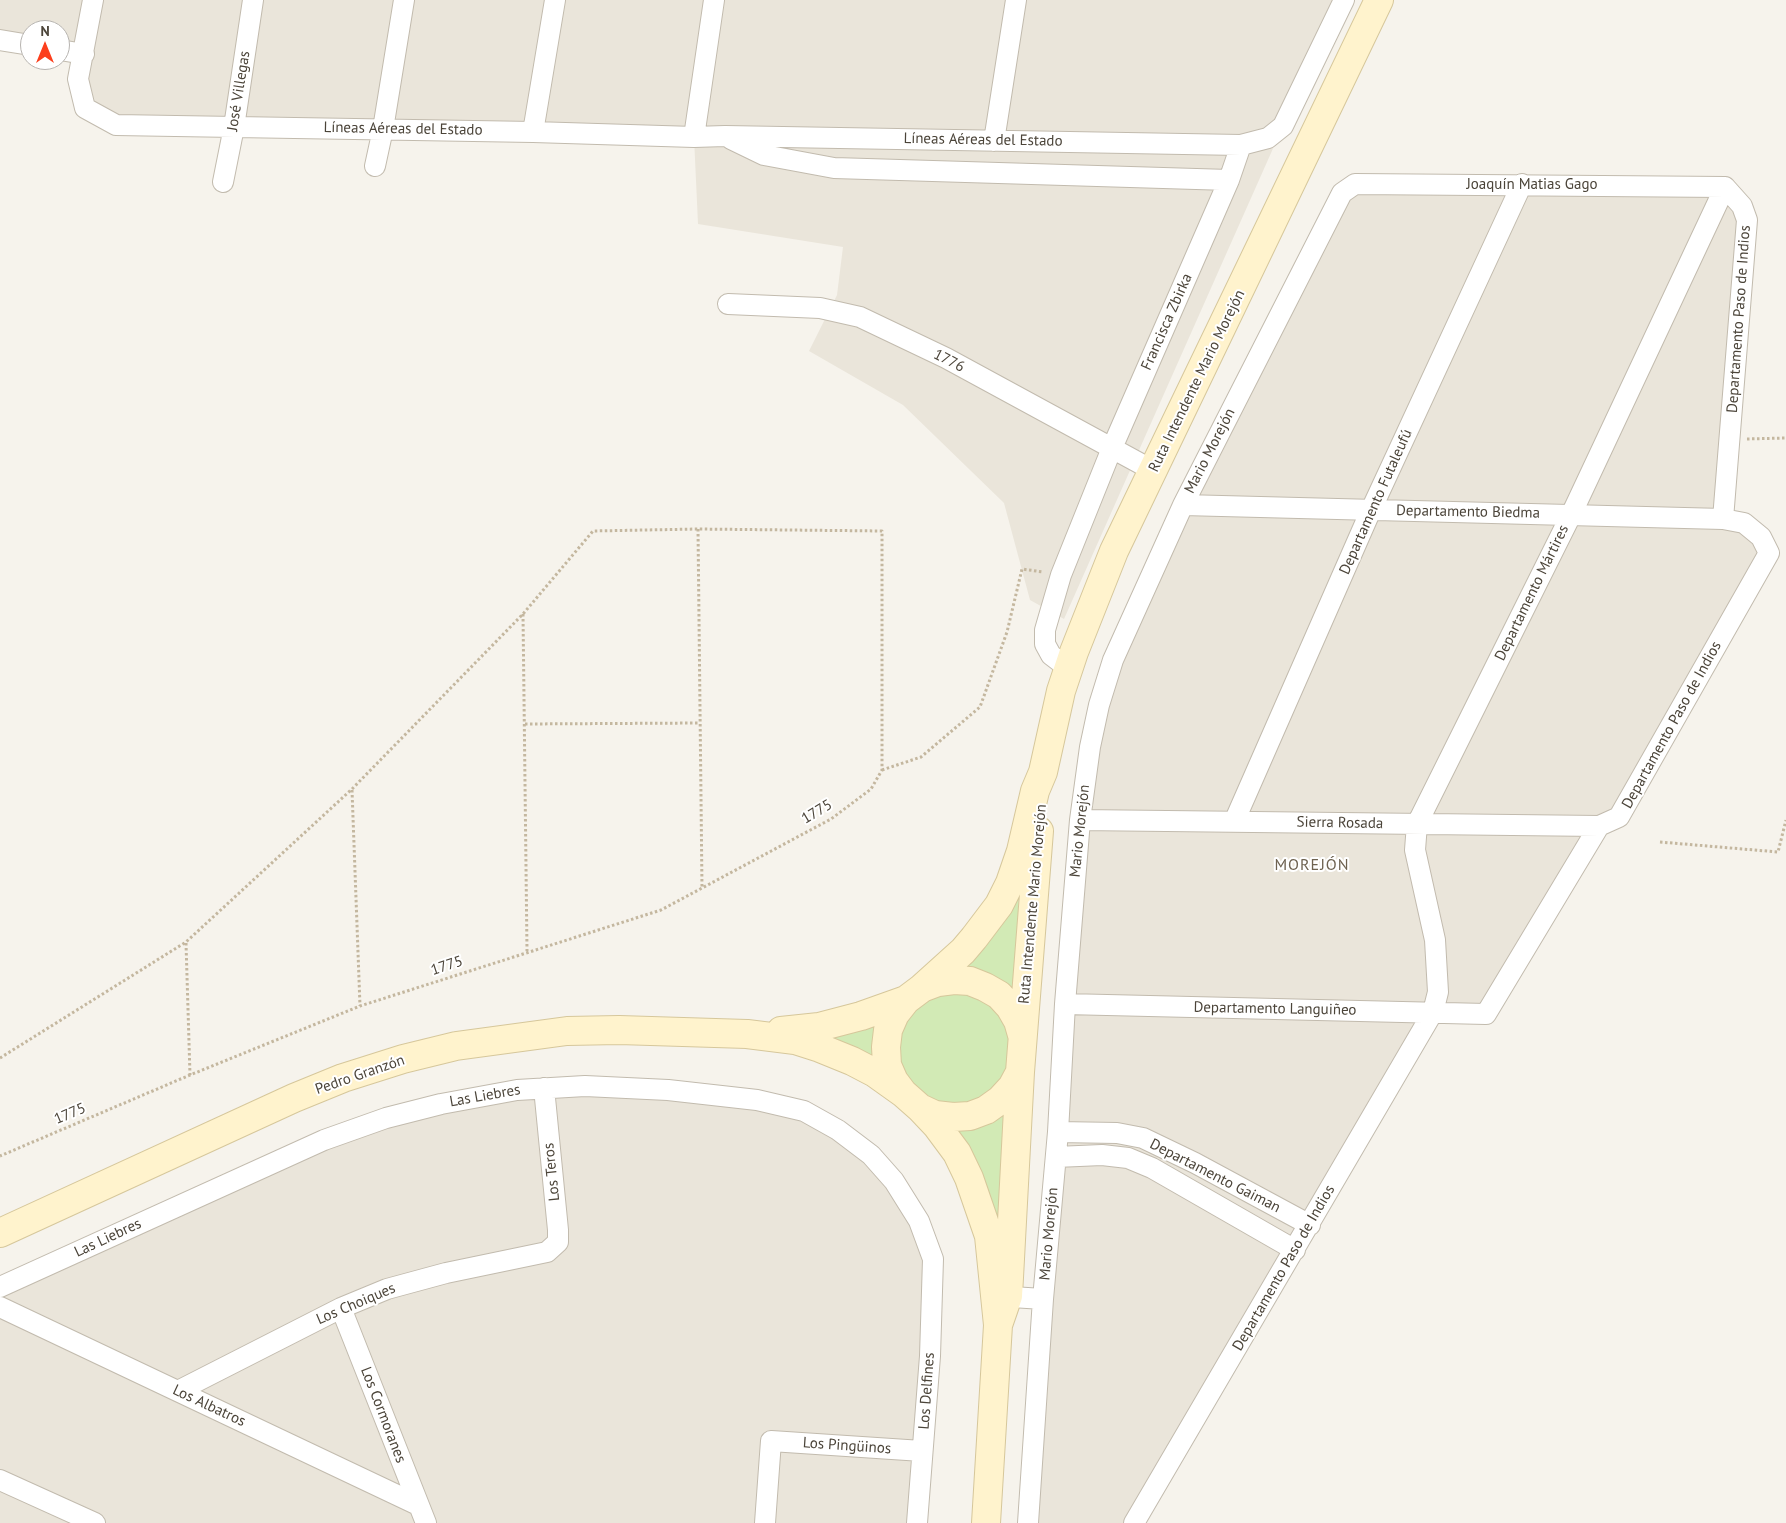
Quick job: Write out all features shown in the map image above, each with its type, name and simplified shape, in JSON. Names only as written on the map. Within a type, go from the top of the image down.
[{"type":"main road","name":"Ruta Intendente Mario Morejón","points":[[1023,1036],[1043,772],[1068,668],[1114,552],[1379,0]]},
{"type":"main road","name":"Ruta Intendente Mario Morejón","points":[[914,994],[969,944],[1005,895],[1017,866],[1035,791],[1043,772]]},
{"type":"main road","points":[[986,1523],[998,1325],[1002,1296],[1023,1036],[1018,1021],[1010,1007],[999,995],[970,981],[938,982],[914,994],[895,1014],[888,1030],[886,1047],[888,1065],[894,1081],[948,1139],[969,1178],[989,1236],[1002,1296]]},
{"type":"main road","name":"Pedro Granzón","points":[[747,1034],[819,1027],[861,1016],[914,994]]},
{"type":"main road","name":"Pedro Granzón","points":[[0,1232],[294,1098],[343,1078],[403,1059],[456,1046],[567,1031],[619,1030],[747,1034],[795,1040],[852,1061],[875,1073],[911,1100]]},
{"type":"main road","points":[[911,1100],[936,1115],[970,1116],[986,1110],[1000,1100],[1012,1088],[1020,1072]]},
{"type":"street","points":[[70,52],[84,54],[93,0]]},
{"type":"street","name":"José Villegas","points":[[223,182],[234,127],[253,0]]},
{"type":"street","points":[[375,166],[383,129],[404,0]]},
{"type":"street","points":[[533,132],[555,0]]},
{"type":"street","points":[[694,137],[714,0]]},
{"type":"street","points":[[994,141],[1016,0]]},
{"type":"street","points":[[1241,144],[1268,138],[1283,126],[1344,0]]},
{"type":"street","points":[[0,40],[20,43]]},
{"type":"street","name":"Líneas Aéreas del Estado","points":[[84,54],[78,79],[85,108],[116,125],[533,132],[694,137],[1241,144]]},
{"type":"street","name":"Líneas Aéreas del Estado","points":[[725,136],[764,155],[834,168],[1229,180]]},
{"type":"street","name":"Francisca Zbirka","points":[[1068,668],[1050,655],[1045,644],[1045,630],[1060,575],[1112,448],[1229,180],[1241,144]]},
{"type":"street","name":"Joaquín Matias Gago","points":[[1342,193],[1354,184],[1724,187]]},
{"type":"street","name":"Departamento Futaleufú","points":[[1234,822],[1371,510],[1522,184]]},
{"type":"street","name":"Departamento Paso de Indios","points":[[1723,519],[1747,220],[1742,206],[1724,187]]},
{"type":"street","name":"Departamento Mártires","points":[[1433,1012],[1438,992],[1435,940],[1414,850],[1417,824],[1571,515],[1724,187]]},
{"type":"street","name":"Mario Morejón","points":[[1028,1523],[1080,820],[1090,747],[1097,713],[1113,660],[1183,505],[1342,193]]},
{"type":"street","name":"1776","points":[[728,304],[820,308],[860,317],[946,358],[1154,471]]},
{"type":"street","name":"Departamento Biedma","points":[[1183,505],[1723,519],[1744,523],[1761,536],[1769,553]]},
{"type":"street","name":"Departamento Paso de Indios","points":[[1599,826],[1619,818],[1769,553]]},
{"type":"street","name":"Sierra Rosada","points":[[1080,820],[1599,826]]},
{"type":"street","name":"Departamento Languiñeo","points":[[1065,1004],[1486,1014],[1599,826]]},
{"type":"street","name":"Departamento Paso de Indios","points":[[1134,1523],[1433,1012]]},
{"type":"street","name":"Las Liebres","points":[[0,1287],[324,1140],[386,1118],[441,1104],[517,1090],[585,1086],[668,1090],[757,1100],[804,1111],[838,1130],[871,1155],[894,1180],[919,1221],[932,1259]]},
{"type":"street","name":"Los Teros","points":[[544,1088],[558,1230],[558,1242],[547,1252]]},
{"type":"street","name":"Departamento Gaiman","points":[[1058,1132],[1117,1133],[1143,1138],[1195,1162],[1310,1225]]},
{"type":"street","name":"Departamento Gaiman","points":[[1056,1157],[1102,1156],[1128,1158],[1152,1168],[1295,1250]]},
{"type":"street","name":"Los Choiques","points":[[178,1391],[341,1308],[395,1287],[446,1273],[547,1252]]},
{"type":"street","name":"Los Delfines","points":[[917,1523],[930,1356],[932,1259]]},
{"type":"street","points":[[1002,1296],[1044,1299]]},
{"type":"street","name":"Los Albatros","points":[[0,1307],[178,1391],[422,1514]]},
{"type":"street","name":"Los Cormoranes","points":[[341,1308],[422,1514]]},
{"type":"street","name":"Los Pingüinos","points":[[765,1523],[771,1441],[922,1451]]},
{"type":"street","points":[[0,1480],[95,1523]]},
{"type":"path","points":[[1729,440],[1786,438]]},
{"type":"path","points":[[0,1058],[186,942],[352,789],[524,614],[593,531],[698,529],[882,531],[882,770],[920,757],[980,707],[1007,632],[1022,570],[1060,575]]},
{"type":"path","points":[[698,529],[702,887]]},
{"type":"path","points":[[524,614],[527,951]]},
{"type":"path","points":[[525,724],[700,723]]},
{"type":"path","name":"1775","points":[[0,1156],[190,1075],[360,1006],[527,951],[661,910],[831,819],[871,789],[882,770]]},
{"type":"path","points":[[352,789],[360,1006]]},
{"type":"path","points":[[1660,842],[1778,852],[1786,820]]},
{"type":"path","points":[[186,942],[190,1075]]},
{"type":"shaded area","points":[[0,0],[1344,0],[1283,126],[1064,619],[1030,600],[1004,503],[903,405],[809,351],[837,295],[843,247],[698,224],[694,137],[116,125],[85,108],[84,54],[70,52],[70,20],[20,20],[20,43],[0,40]]},
{"type":"shaded area","points":[[1725,187],[1742,206],[1723,519],[1769,553],[1619,817],[1599,826],[1486,1014],[1433,1013],[1134,1523],[1028,1523],[1099,705],[1342,193]]},
{"type":"shaded area","points":[[544,1088],[804,1111],[871,1155],[933,1259],[917,1523],[0,1523],[0,1287],[324,1140]]},
{"type":"green space","points":[[1020,878],[1014,998],[959,971]]},
{"type":"green space","points":[[964,990],[993,1005],[1003,1019],[1009,1034],[1010,1051],[1007,1067],[991,1089],[980,1097],[968,1102],[941,1103],[928,1098],[900,1070],[898,1028],[917,1001]]},
{"type":"green space","points":[[876,1022],[873,1042],[874,1063],[811,1037]]},
{"type":"green space","points":[[1007,1104],[996,1238],[964,1155],[956,1126]]},
{"type":"district","name":"MOREJÓN","points":[[1312,865]]}]
